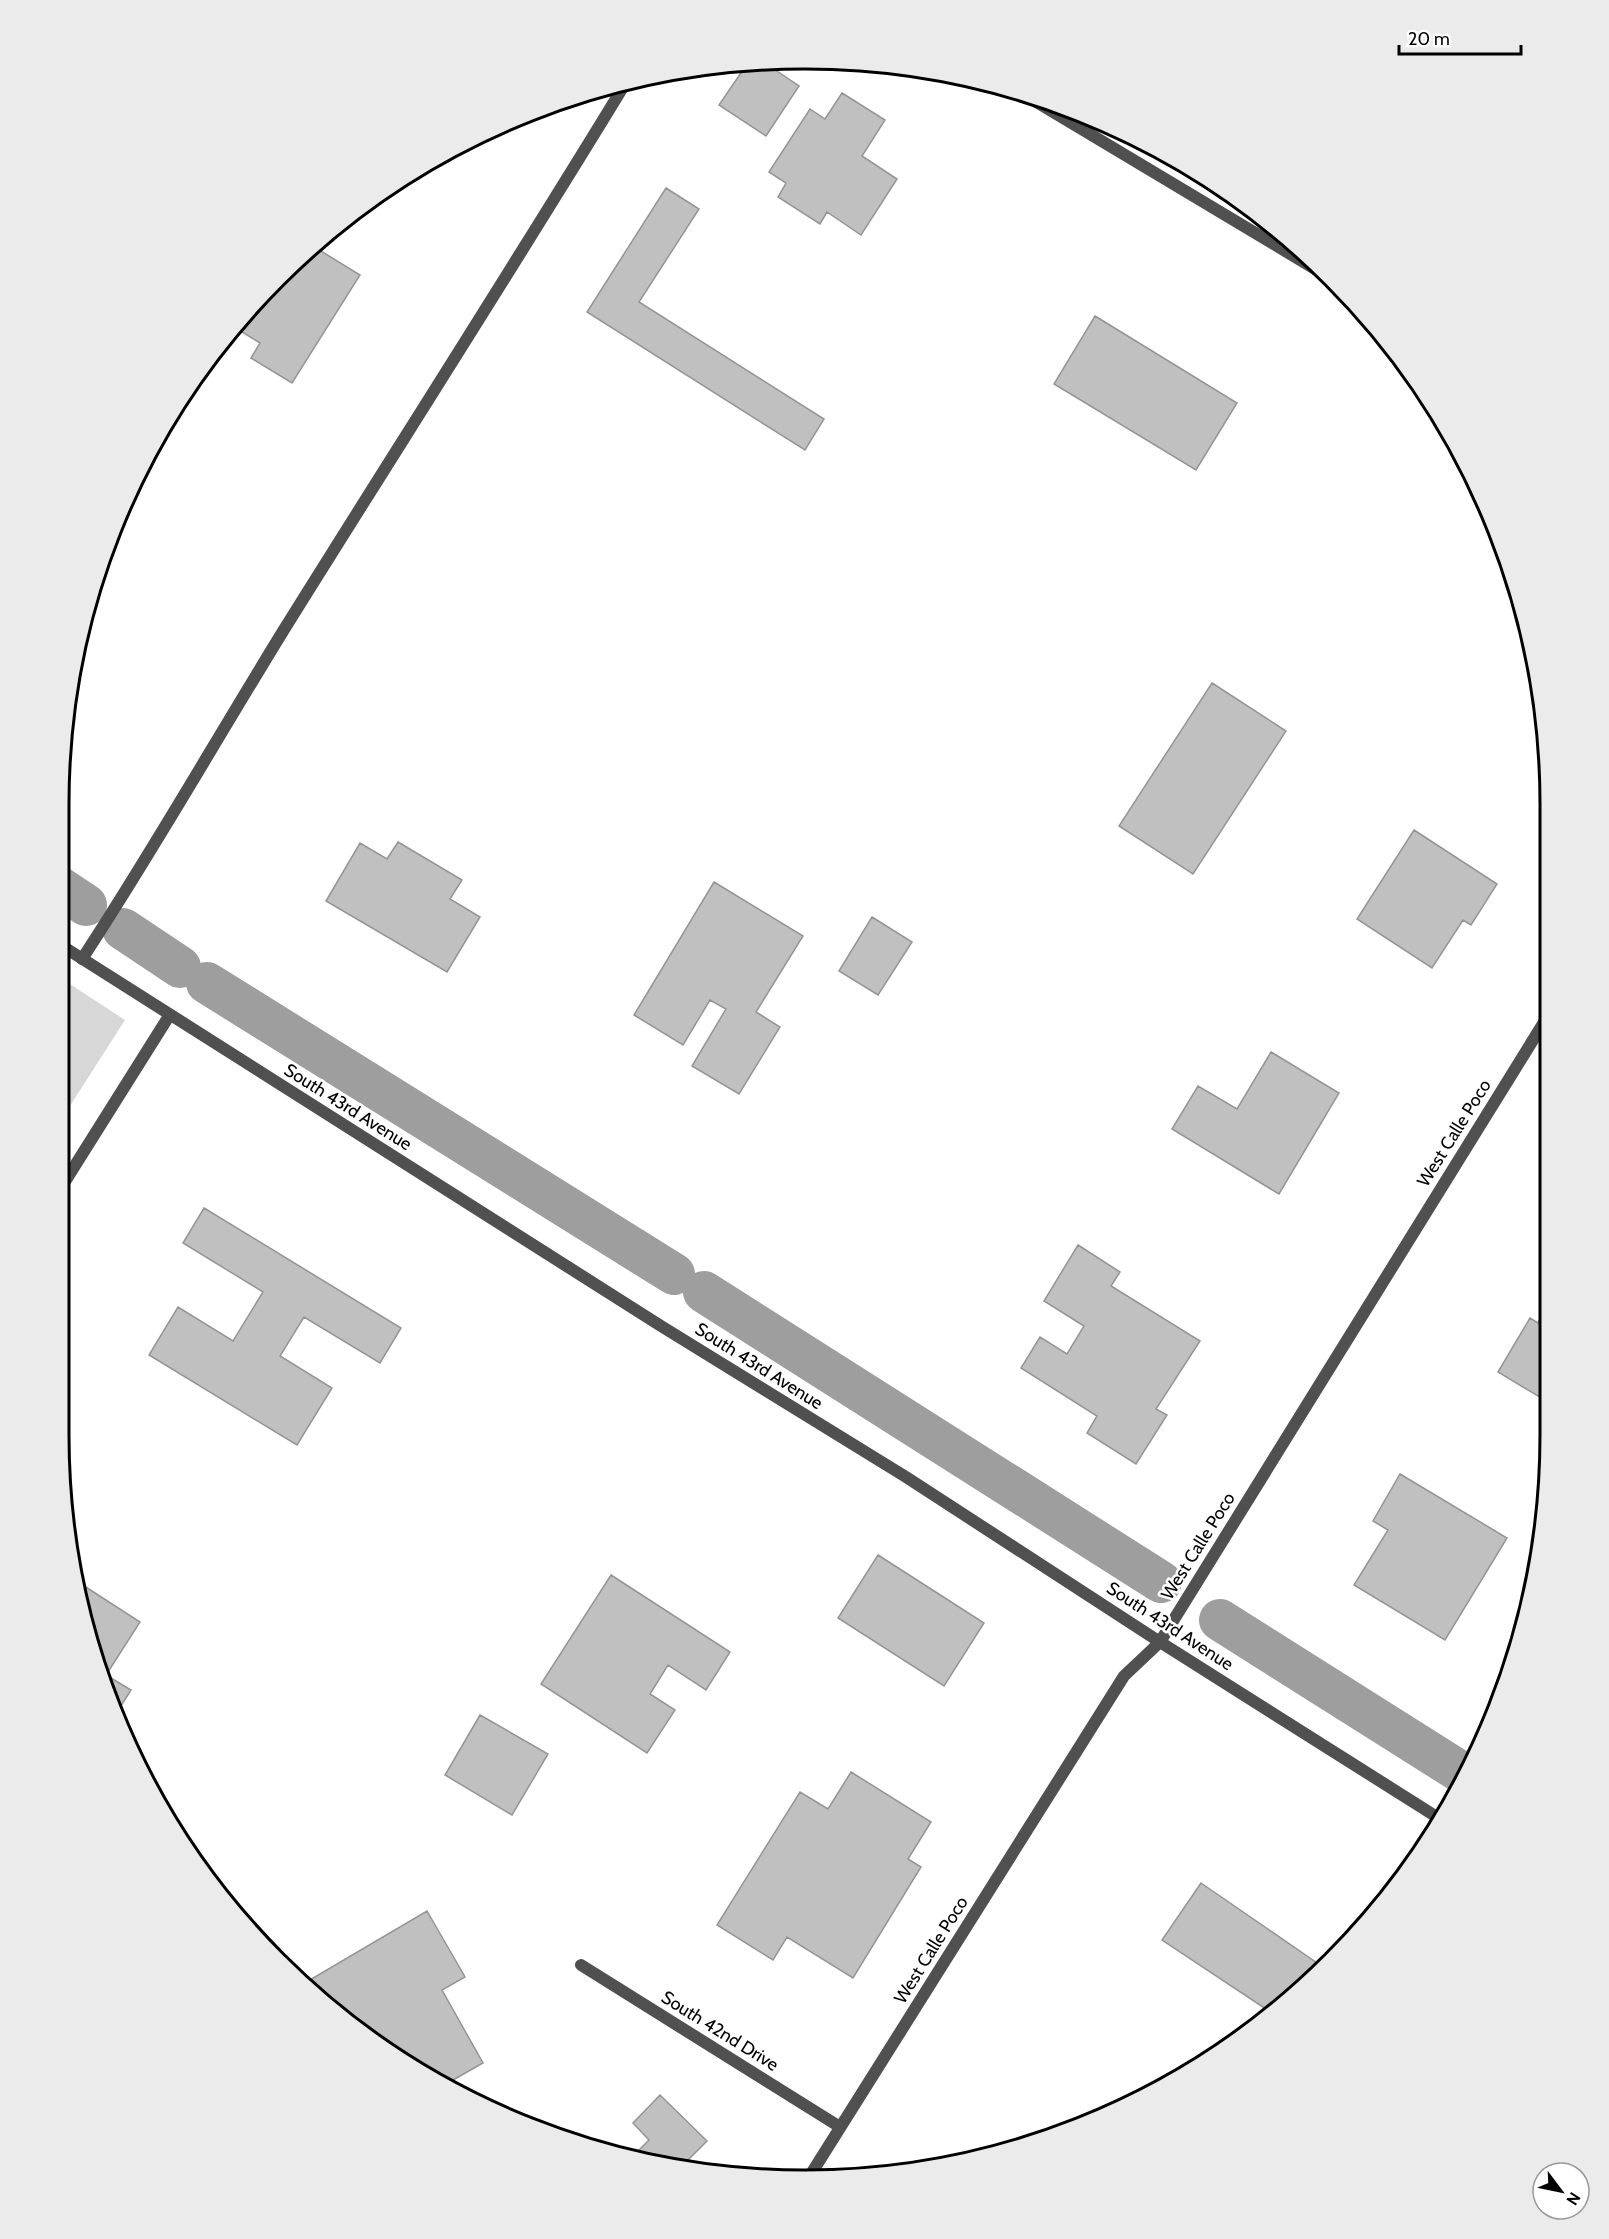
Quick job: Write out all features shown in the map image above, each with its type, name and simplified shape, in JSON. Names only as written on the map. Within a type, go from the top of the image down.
[{"type":"street","points":[[82,959],[122,899],[207,754],[620,93]]},
{"type":"street","points":[[1051,112],[1296,258]]},
{"type":"street","name":"South 43rd Avenue","points":[[69,951],[661,1326],[906,1477],[1160,1642],[1433,1815]]},
{"type":"street","points":[[69,1174],[169,1016]]},
{"type":"street","name":"West Calle Poco","points":[[814,2170],[1125,1676],[1160,1642],[1540,1028]]},
{"type":"street","name":"South 42nd Drive","points":[[581,1965],[840,2127]]},
{"type":"shaded area","points":[[69,984],[125,1020],[69,1107]]},
{"type":"building","points":[[776,70],[799,86],[766,136],[719,105],[741,72]]},
{"type":"building","points":[[842,93],[885,120],[862,156],[897,179],[861,235],[827,212],[820,224],[778,197],[786,183],[769,172],[810,109],[825,119]]},
{"type":"building","points":[[666,188],[699,209],[639,302],[824,419],[805,450],[587,312]]},
{"type":"building","points":[[321,251],[360,275],[292,383],[251,358],[260,343],[242,332],[284,284]]},
{"type":"building","points":[[1095,316],[1237,403],[1196,470],[1054,384]]},
{"type":"building","points":[[1212,683],[1286,731],[1193,874],[1119,826]]},
{"type":"building","points":[[1414,830],[1497,884],[1471,925],[1463,920],[1432,968],[1357,919]]},
{"type":"building","points":[[398,842],[462,880],[450,899],[480,917],[447,972],[326,901],[360,843],[387,859]]},
{"type":"building","points":[[714,882],[803,936],[756,1012],[780,1027],[739,1094],[692,1066],[726,1009],[710,1000],[683,1045],[634,1015]]},
{"type":"building","points":[[872,917],[912,942],[878,995],[839,971]]},
{"type":"building","points":[[1271,1052],[1339,1093],[1279,1194],[1172,1129],[1198,1086],[1237,1109]]},
{"type":"building","points":[[204,1208],[401,1328],[380,1363],[304,1317],[280,1356],[332,1388],[297,1445],[149,1355],[178,1307],[233,1341],[263,1292],[183,1243]]},
{"type":"building","points":[[1078,1245],[1120,1272],[1111,1286],[1200,1341],[1156,1409],[1167,1415],[1136,1464],[1087,1433],[1097,1416],[1021,1368],[1040,1337],[1067,1354],[1084,1326],[1044,1301]]},
{"type":"building","points":[[1530,1318],[1538,1323],[1540,1320],[1540,1397],[1498,1372]]},
{"type":"building","points":[[1400,1474],[1507,1538],[1445,1640],[1354,1585],[1388,1530],[1373,1521]]},
{"type":"building","points":[[878,1555],[984,1623],[944,1686],[838,1618]]},
{"type":"building","points":[[611,1575],[730,1652],[706,1690],[668,1665],[650,1694],[675,1710],[647,1753],[541,1684]]},
{"type":"building","points":[[85,1587],[140,1622],[108,1672]]},
{"type":"building","points":[[111,1678],[131,1690],[121,1706]]},
{"type":"building","points":[[480,1715],[548,1754],[512,1815],[445,1775]]},
{"type":"building","points":[[851,1772],[931,1822],[908,1859],[921,1867],[853,1978],[787,1937],[773,1960],[717,1925],[800,1792],[828,1809]]},
{"type":"building","points":[[1201,1883],[1317,1963],[1264,2008],[1162,1940]]},
{"type":"building","points":[[427,1911],[465,1977],[442,1990],[483,2063],[453,2080],[396,2046],[357,2018],[311,1979]]},
{"type":"building","points":[[660,2095],[707,2141],[687,2161],[638,2151],[649,2140],[633,2123]]},
{"type":"waterway","points":[[69,894],[86,905]]},
{"type":"waterway","points":[[123,929],[180,967]]},
{"type":"waterway","points":[[207,983],[674,1274]]},
{"type":"waterway","points":[[704,1292],[1161,1582]]},
{"type":"waterway","points":[[1220,1620],[1458,1770]]}]
